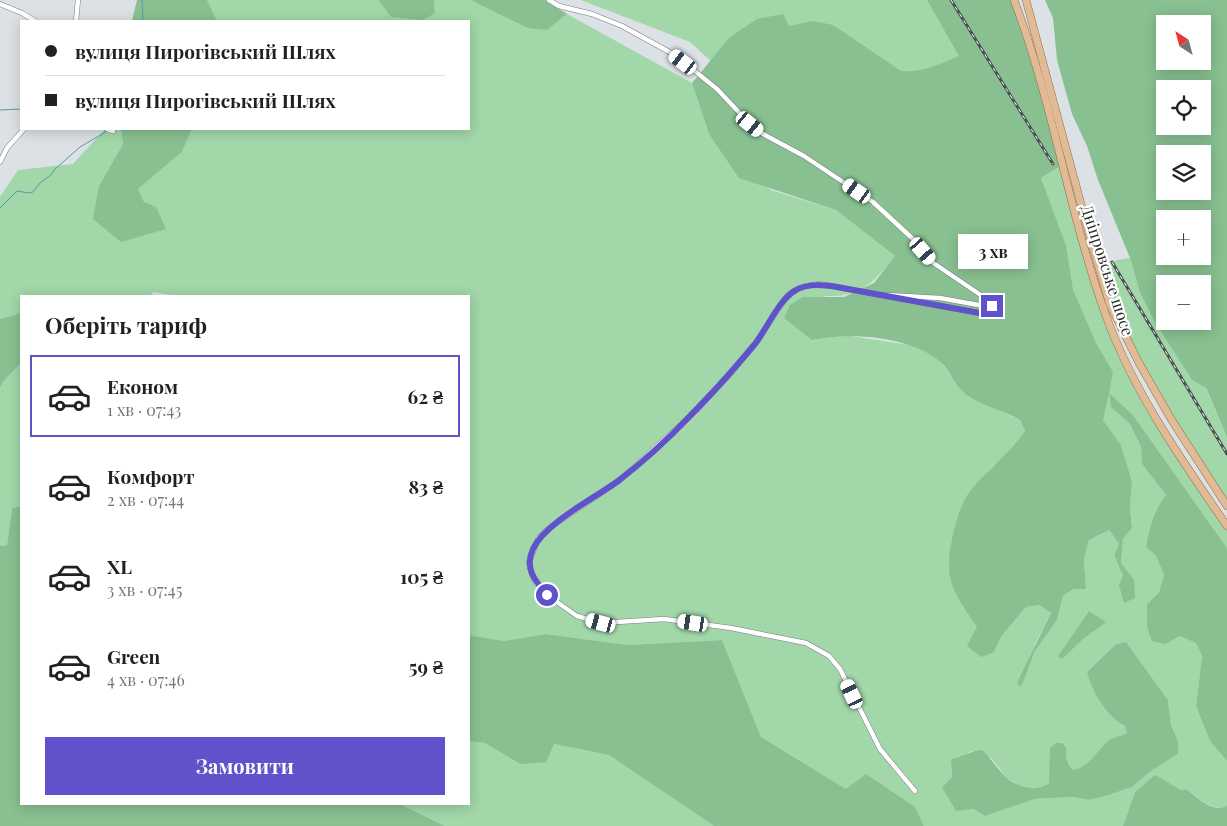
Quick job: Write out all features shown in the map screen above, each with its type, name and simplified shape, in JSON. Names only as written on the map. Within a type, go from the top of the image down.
[{"type":"main road","name":"Дніпровське шосе","points":[[1014,0],[1043,84],[1074,214],[1106,315],[1127,364],[1153,412],[1183,461],[1227,526]]},
{"type":"main road","name":"Дніпровське шосе","points":[[1026,0],[1090,241],[1110,305],[1171,419],[1227,506]]},
{"type":"street","points":[[76,20],[78,0]]},
{"type":"street","points":[[549,0],[559,6],[592,14],[622,26],[675,56],[717,89],[750,124],[763,134],[804,156],[873,202],[913,239],[932,262],[986,299],[992,310],[990,314],[985,314],[819,284],[798,288],[788,295],[756,342],[732,372],[687,419],[619,480],[549,528],[538,539],[528,562],[530,572],[542,589],[561,607],[577,616],[601,623],[664,618],[731,628],[806,643],[829,656],[840,669],[880,749],[915,791]]},
{"type":"street","points":[[0,4],[33,20]]},
{"type":"street","points":[[0,162],[7,148],[23,130]]},
{"type":"street","points":[[2,145],[7,148]]},
{"type":"street","points":[[875,295],[940,298],[984,306],[986,299]]},
{"type":"green space","points":[[137,0],[207,0],[217,20],[132,20]]},
{"type":"green space","points":[[207,0],[378,0],[391,17],[435,13],[434,0],[471,0],[547,30],[567,14],[692,83],[709,134],[771,190],[836,210],[895,256],[873,281],[858,291],[838,296],[825,296],[812,340],[850,336],[917,346],[940,361],[964,393],[1020,420],[1025,431],[1014,448],[992,467],[968,495],[957,518],[951,543],[960,601],[994,652],[1001,637],[1026,607],[1039,605],[1051,613],[1035,644],[1022,685],[1035,651],[1057,620],[1063,596],[1074,589],[1086,589],[1084,559],[1089,540],[1109,530],[1119,544],[1114,555],[1123,576],[1134,580],[1121,564],[1123,539],[1132,528],[1130,509],[1132,481],[1121,445],[1103,420],[690,42],[581,0],[932,0],[1044,186],[1041,178],[1062,165],[1074,214],[1126,364],[1227,528],[1227,548],[1133,415],[1109,394],[1111,407],[1130,424],[1141,447],[1142,464],[1166,495],[1158,507],[1153,520],[1146,547],[1156,556],[1164,575],[1159,592],[1147,604],[1166,644],[1180,636],[1196,642],[1202,656],[1196,706],[1210,741],[1227,761],[1227,805],[1222,807],[1211,806],[1186,789],[1181,790],[1155,776],[1135,792],[1123,826],[924,826],[915,807],[846,789],[761,737],[722,640],[628,645],[546,634],[504,641],[470,635],[470,295],[172,295],[153,292],[152,295],[20,295],[20,313],[0,319],[0,197],[18,170],[73,164],[104,130],[121,130],[123,144],[99,186],[144,202],[138,189],[182,152],[192,130],[470,130],[470,20],[217,20]],"holes":[[[1089,611],[1105,622],[1058,656]],[[1126,642],[1168,700],[1171,725],[1178,741],[1178,754],[1151,771],[1132,787],[1089,800],[1073,797],[1035,799],[985,816],[949,797],[942,787],[952,777],[951,759],[963,757],[971,751],[991,758],[1007,778],[1021,786],[1033,789],[1043,788],[1049,783],[1066,748],[1066,757],[1069,765],[1073,770],[1079,769],[1089,762],[1109,740],[1127,733],[1125,726],[1106,710],[1087,672],[1116,644]]]},
{"type":"green space","points":[[378,0],[434,0],[435,13],[423,20],[391,17]]},
{"type":"green space","points":[[471,0],[545,0],[567,14],[547,30],[528,28]]},
{"type":"green space","points":[[927,0],[1014,0],[1062,165],[1041,178],[1066,246],[1073,290],[1096,343],[1113,372],[1103,420],[1121,445],[1132,481],[1130,509],[1132,528],[1123,539],[1121,563],[1134,580],[1135,598],[1124,603],[1119,585],[1123,576],[1114,555],[1119,544],[1109,530],[1089,540],[1084,559],[1086,589],[1074,589],[1063,596],[1057,620],[1035,651],[1022,685],[1019,686],[1017,683],[1051,613],[1039,605],[1026,607],[1001,637],[994,652],[981,657],[967,646],[977,627],[954,589],[950,576],[949,557],[956,522],[968,494],[1019,440],[1025,431],[1020,420],[964,393],[942,363],[925,352],[895,341],[860,336],[812,340],[784,318],[790,305],[803,297],[844,297],[874,283],[895,256],[836,210],[739,178],[709,134],[692,83],[730,37],[757,19],[783,14],[789,26],[813,21],[833,25],[901,71],[916,71],[938,65],[959,56]]},
{"type":"green space","points":[[1045,0],[1227,0],[1227,437],[1206,388],[1192,380],[1160,330],[1211,330],[1211,275],[1156,275],[1156,324],[1140,293],[1130,258],[1098,180],[1087,146],[1072,114],[1057,60],[1053,18]]},
{"type":"green space","points":[[121,130],[192,130],[182,152],[138,189],[144,202],[156,207],[166,229],[121,242],[93,219],[99,186],[123,144]]},
{"type":"green space","points":[[1130,258],[1140,293],[1156,324],[1156,330],[1160,330],[1192,380],[1205,387],[1227,437],[1227,499],[1162,398],[1131,340],[1103,268],[1117,260]]},
{"type":"green space","points":[[20,313],[20,364],[0,388],[0,319]]},
{"type":"green space","points":[[20,364],[20,506],[12,508],[7,545],[0,546],[0,388]]},
{"type":"green space","points":[[1109,393],[1133,415],[1227,548],[1227,761],[1210,741],[1196,706],[1202,656],[1196,643],[1180,636],[1166,644],[1152,641],[1147,627],[1147,604],[1159,592],[1164,575],[1156,556],[1146,547],[1158,507],[1166,495],[1142,464],[1141,447],[1130,424],[1111,407]]},
{"type":"green space","points":[[20,506],[20,805],[402,805],[445,826],[0,826],[0,546],[7,545],[12,508]]},
{"type":"green space","points":[[1089,611],[1106,622],[1083,639],[1062,659],[1058,656]]},
{"type":"green space","points":[[546,634],[628,645],[722,640],[761,737],[846,789],[866,774],[915,807],[924,826],[714,826],[609,755],[554,744],[546,762],[520,764],[485,743],[470,741],[470,635],[504,641]]},
{"type":"green space","points":[[1126,642],[1168,700],[1171,725],[1178,741],[1178,754],[1151,771],[1132,787],[1109,795],[1089,800],[1073,797],[1035,799],[985,816],[973,809],[956,811],[942,787],[952,777],[951,759],[982,750],[1011,781],[1027,788],[1039,788],[1049,783],[1050,748],[1056,743],[1062,743],[1066,748],[1067,760],[1073,770],[1084,766],[1109,740],[1127,733],[1125,726],[1112,717],[1101,703],[1087,672],[1116,644]]},
{"type":"green space","points":[[470,741],[485,743],[520,764],[554,744],[609,755],[714,826],[445,826],[402,805],[470,805]]},
{"type":"green space","points":[[1155,775],[1181,790],[1186,789],[1211,806],[1217,808],[1227,805],[1227,826],[1123,826],[1135,792]]},
{"type":"waterway","points":[[142,0],[143,20]]},
{"type":"waterway","points":[[0,110],[20,109]]},
{"type":"waterway","points":[[0,208],[17,191],[33,192],[40,183],[80,147],[109,130]]},
{"type":"railway","points":[[951,0],[1053,164]]},
{"type":"railway","points":[[1112,262],[1227,454]]},
{"type":"route","points":[[547,595],[536,583],[530,572],[528,562],[532,549],[538,539],[549,528],[619,480],[651,454],[732,372],[756,342],[788,295],[798,288],[819,284],[985,314],[990,314],[992,306]]}]
